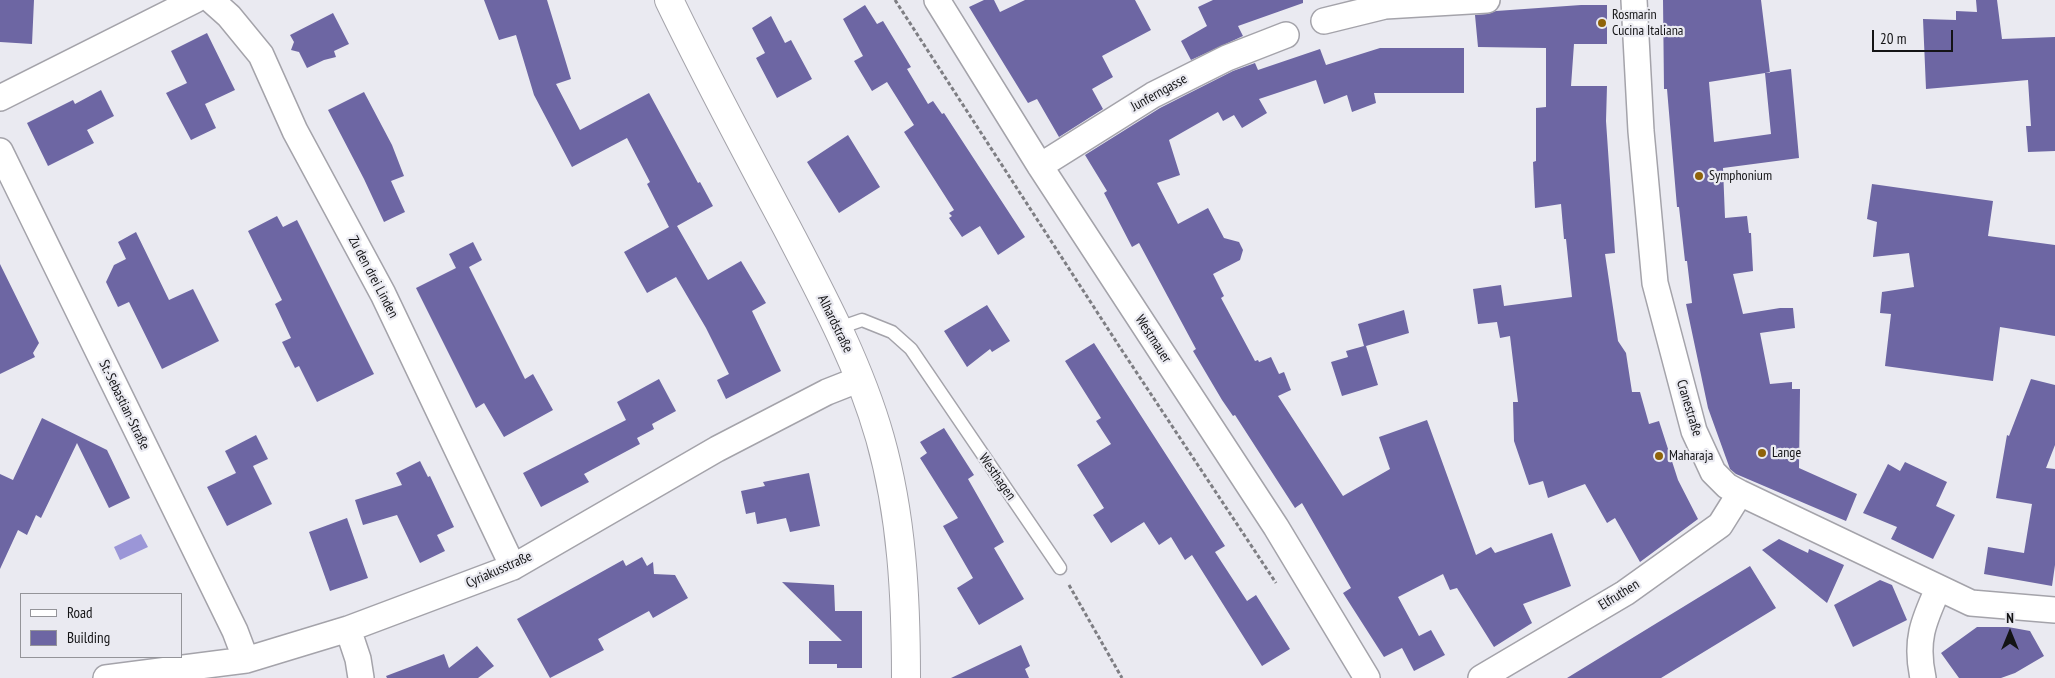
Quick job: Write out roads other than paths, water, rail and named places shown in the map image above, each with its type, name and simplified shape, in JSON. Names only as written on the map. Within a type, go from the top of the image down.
[{"type":"main road","name":"Alhardstraße","points":[[669,0],[698,61],[839,328],[860,379],[880,439],[899,530],[906,608],[906,678]]},
{"type":"street","points":[[0,98],[195,0]]},
{"type":"street","name":"Zu den drei Linden","points":[[211,0],[229,16],[261,55],[295,131],[383,294],[513,567]]},
{"type":"street","name":"Westmauer","points":[[938,0],[1040,166],[1276,527],[1367,678]]},
{"type":"street","points":[[1324,21],[1385,6],[1487,0]]},
{"type":"street","name":"Cranestraße","points":[[1634,0],[1641,131],[1655,283],[1694,431],[1713,472],[1727,486],[1740,493],[1970,603],[2055,610]]},
{"type":"street","name":"Junferngasse","points":[[1040,166],[1153,94],[1227,58],[1286,35]]},
{"type":"street","name":"St.-Sebastian-Straße","points":[[0,151],[235,631],[246,660]]},
{"type":"street","name":"Cyriakusstraße","points":[[106,678],[246,660],[348,629],[513,567],[717,449],[827,392],[860,379]]},
{"type":"street","name":"Elfruthen","points":[[1481,678],[1625,594],[1720,525],[1740,493]]},
{"type":"street","points":[[1923,678],[1919,656],[1921,627],[1938,588]]},
{"type":"street","points":[[348,629],[362,678]]},
{"type":"lane","name":"Westhagen","points":[[839,328],[862,320],[892,332],[910,349],[1060,568]]},
{"type":"place","name":"Rosmarin Cucina Italiana","points":[[1602,23]]},
{"type":"place","name":"Symphonium","points":[[1699,176]]},
{"type":"place","name":"Lange","points":[[1762,453]]},
{"type":"place","name":"Maharaja","points":[[1659,456]]}]
